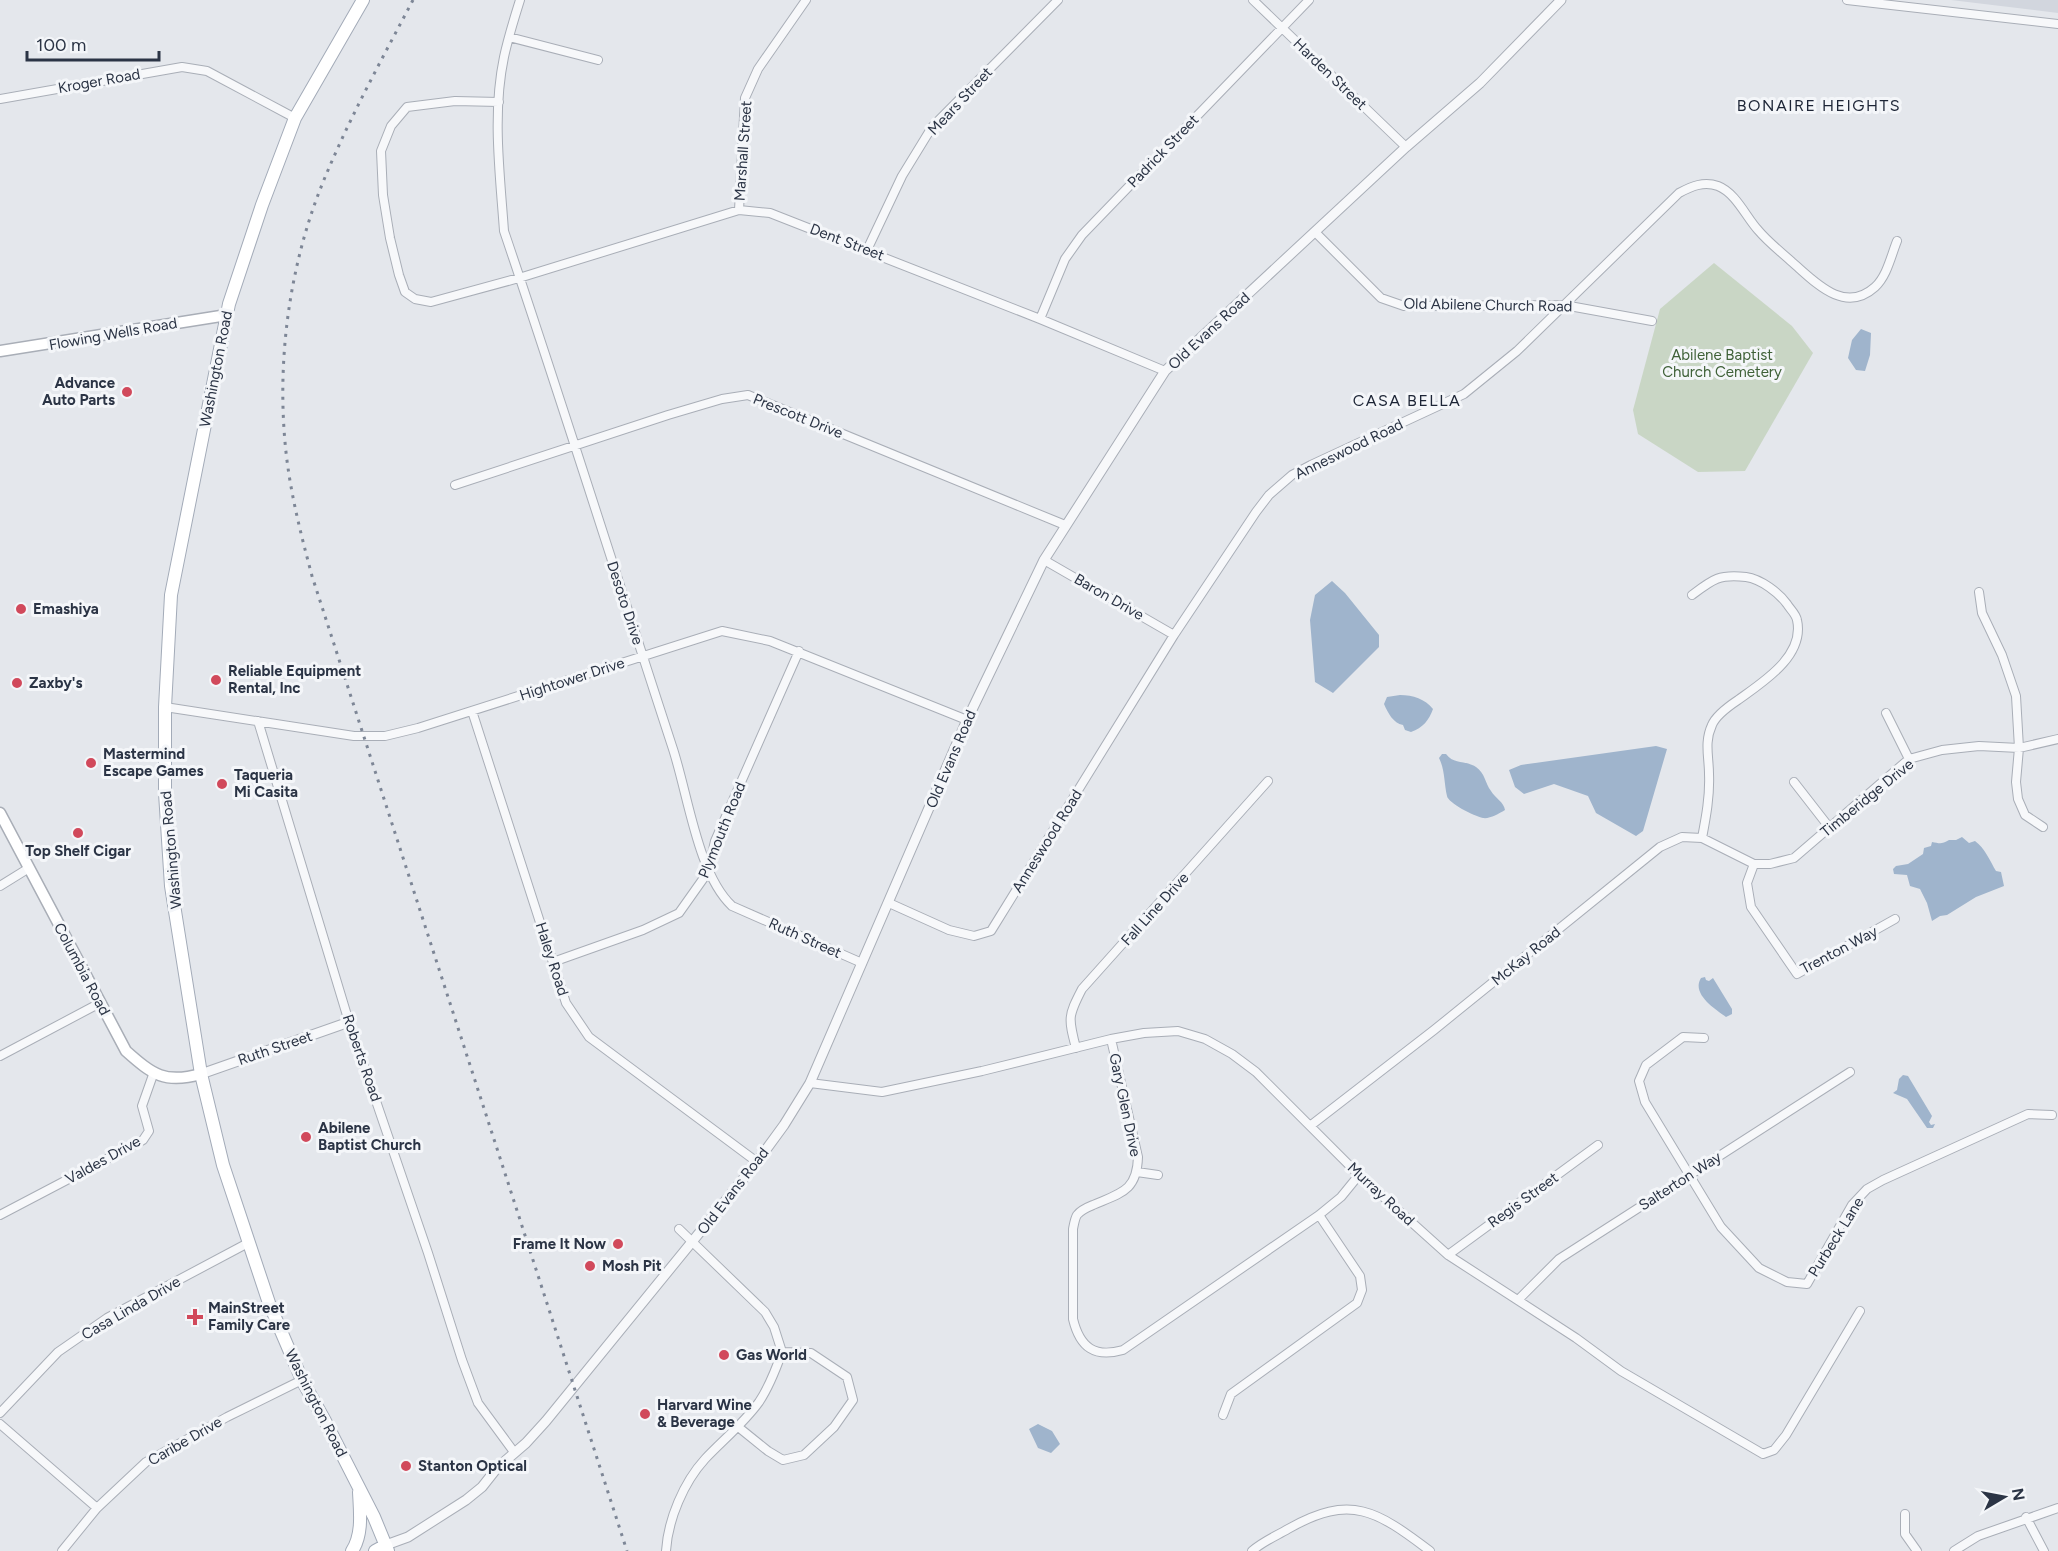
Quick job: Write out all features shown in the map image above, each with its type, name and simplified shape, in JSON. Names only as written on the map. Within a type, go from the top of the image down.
[{"type":"main road","name":"Washington Road","points":[[363,0],[295,118],[262,205],[227,315],[171,595],[165,707],[165,793],[171,886],[201,1074],[223,1165],[269,1303],[302,1380],[359,1488],[383,1549]]},
{"type":"main road","name":"Flowing Wells Road","points":[[0,351],[227,315]]},
{"type":"main road","name":"Columbia Road","points":[[0,813],[126,1051],[142,1065],[175,1080],[201,1074]]},
{"type":"main road","points":[[352,1551],[357,1544],[360,1529],[359,1488]]},
{"type":"street","name":"Desoto Drive","points":[[520,0],[503,59],[499,102],[498,162],[504,231],[674,752],[708,872],[721,895],[732,906],[748,913]]},
{"type":"street","name":"Marshall Street","points":[[739,210],[745,98],[758,69],[806,0]]},
{"type":"street","name":"Mears Street","points":[[867,250],[902,176],[932,127],[1058,0]]},
{"type":"street","name":"Harden Street","points":[[1253,0],[1406,147]]},
{"type":"street","name":"Padrick Street","points":[[1040,319],[1065,259],[1082,235],[1309,0]]},
{"type":"street","name":"Old Evans Road","points":[[383,1549],[408,1537],[466,1500],[482,1488],[497,1468],[526,1443],[693,1242],[784,1125],[810,1083],[967,720],[1044,560],[1166,371],[1406,147],[1480,83],[1561,0]]},
{"type":"street","points":[[1847,0],[2058,24]]},
{"type":"street","points":[[509,37],[598,60]]},
{"type":"street","name":"Kroger Road","points":[[0,99],[182,67],[207,71],[295,118]]},
{"type":"street","name":"Dent Street","points":[[499,102],[455,101],[407,107],[391,126],[381,151],[383,195],[399,276],[405,292],[415,300],[431,302],[519,278],[739,210],[770,213],[1166,371]]},
{"type":"street","name":"Anneswood Road","points":[[889,903],[949,930],[974,936],[991,931],[1174,635],[1269,495],[1292,475],[1311,465],[1464,394],[1517,351],[1679,193],[1693,185],[1707,183],[1721,187],[1732,196],[1772,244],[1825,291],[1839,296],[1853,297],[1875,287],[1884,275],[1897,241]]},
{"type":"street","name":"Old Abilene Church Road","points":[[1315,232],[1382,298],[1404,306],[1564,305],[1652,321]]},
{"type":"street","name":"Prescott Drive","points":[[455,485],[722,399],[748,395],[1065,525]]},
{"type":"street","name":"Baron Drive","points":[[1044,560],[1174,635]]},
{"type":"street","points":[[1692,595],[1714,578],[1731,575],[1750,577],[1783,598],[1797,618],[1797,640],[1785,661],[1766,679],[1728,707],[1712,723],[1707,743],[1708,807],[1702,838],[1754,864]]},
{"type":"street","points":[[1979,592],[1982,613],[2002,655],[2016,696],[2019,748],[2016,782],[2018,799],[2025,815],[2043,827]]},
{"type":"street","name":"Hightower Drive","points":[[165,707],[354,736],[376,737],[418,728],[722,631],[770,641],[799,651],[967,720]]},
{"type":"street","name":"Plymouth Road","points":[[553,962],[643,930],[679,913],[708,872],[715,841],[799,651]]},
{"type":"street","name":"Haley Road","points":[[472,711],[566,1003],[589,1037],[757,1162]]},
{"type":"street","points":[[1886,713],[1909,759]]},
{"type":"street","name":"Roberts Road","points":[[258,721],[350,1022],[462,1360],[478,1403],[514,1452]]},
{"type":"street","name":"Timberidge Drive","points":[[1754,864],[1770,864],[1794,858],[1909,759],[1941,750],[1979,746],[2019,748],[2058,739]]},
{"type":"street","name":"Fall Line Drive","points":[[1076,1048],[1070,1023],[1073,1007],[1082,988],[1268,781]]},
{"type":"street","points":[[1794,783],[1828,827]]},
{"type":"street","name":"McKay Road","points":[[1310,1126],[1434,1030],[1660,847],[1682,837],[1702,838]]},
{"type":"street","name":"Trenton Way","points":[[1754,864],[1747,883],[1751,907],[1797,974],[1895,919]]},
{"type":"street","points":[[0,886],[29,868]]},
{"type":"street","name":"Ruth Street","points":[[748,913],[862,963]]},
{"type":"street","points":[[0,1056],[100,1003]]},
{"type":"street","name":"Ruth Street","points":[[201,1074],[350,1022]]},
{"type":"street","name":"Murray Road","points":[[810,1083],[882,1092],[982,1071],[1111,1039],[1178,1031],[1205,1039],[1232,1054],[1256,1072],[1359,1175],[1448,1255],[1576,1338],[1621,1371],[1763,1454],[1774,1450],[1786,1435],[1860,1311]]},
{"type":"street","points":[[1690,1175],[1645,1102],[1639,1081],[1646,1065],[1683,1037],[1704,1038]]},
{"type":"street","name":"Gary Glen Drive","points":[[1111,1039],[1138,1157],[1137,1172],[1131,1185],[1120,1193],[1087,1208],[1076,1216],[1073,1228],[1073,1319],[1081,1342],[1090,1348],[1109,1353],[1123,1350],[1319,1215]]},
{"type":"street","name":"Valdes Drive","points":[[0,1215],[143,1140],[149,1131],[142,1106],[154,1072]]},
{"type":"street","name":"Salterton Way","points":[[1518,1300],[1559,1259],[1850,1072]]},
{"type":"street","name":"Purbeck Lane","points":[[1690,1175],[1721,1227],[1759,1268],[1787,1282],[1807,1284],[1852,1205],[1867,1189],[1882,1180],[2028,1114],[2052,1115]]},
{"type":"street","name":"Regis Street","points":[[1448,1255],[1598,1144]]},
{"type":"street","points":[[1137,1172],[1158,1175]]},
{"type":"street","points":[[1223,1416],[1232,1394],[1357,1303],[1362,1290],[1360,1275],[1319,1215],[1341,1197],[1359,1175]]},
{"type":"street","points":[[666,1551],[677,1506],[694,1475],[703,1461],[737,1426],[766,1391],[782,1352],[774,1327],[765,1312],[679,1229]]},
{"type":"street","name":"Casa Linda Drive","points":[[0,1413],[58,1352],[107,1318],[248,1243]]},
{"type":"street","points":[[737,1426],[783,1460],[804,1455],[834,1427],[853,1400],[847,1377],[812,1353],[782,1352]]},
{"type":"street","name":"Caribe Drive","points":[[62,1551],[97,1508],[146,1462],[227,1417],[302,1380]]},
{"type":"street","points":[[0,1424],[97,1508]]},
{"type":"street","points":[[1252,1551],[1303,1521],[1342,1508],[1372,1513],[1430,1551]]},
{"type":"street","points":[[1954,1551],[1978,1536],[2026,1517],[2058,1508]]},
{"type":"street","points":[[1905,1514],[1905,1534],[1917,1551]]},
{"type":"street","points":[[2026,1517],[2044,1551]]},
{"type":"shaded area","points":[[1951,0],[2058,0],[2058,13]]},
{"type":"green space","name":"Abilene Baptist Church Cemetery","points":[[1714,263],[1792,326],[1813,353],[1745,471],[1698,472],[1638,434],[1633,410],[1660,309]]},
{"type":"water","points":[[1861,329],[1871,333],[1870,355],[1865,371],[1856,370],[1848,358],[1852,340]]},
{"type":"water","points":[[1332,581],[1345,593],[1379,635],[1379,647],[1333,693],[1315,682],[1310,620],[1315,595]]},
{"type":"water","points":[[1400,695],[1418,698],[1433,709],[1425,723],[1411,732],[1405,730],[1403,725],[1394,720],[1384,704],[1387,697]]},
{"type":"water","points":[[1656,746],[1667,749],[1643,831],[1636,836],[1596,813],[1588,796],[1554,784],[1524,794],[1515,787],[1509,770],[1521,765]]},
{"type":"water","points":[[1442,754],[1479,769],[1505,810],[1483,818],[1456,806],[1448,799],[1439,758]]},
{"type":"water","points":[[1962,837],[1969,843],[1975,841],[1982,847],[1996,871],[2001,872],[2004,886],[1976,897],[1947,915],[1932,921],[1920,889],[1910,886],[1907,875],[1894,874],[1893,869],[1896,866],[1908,864],[1923,854],[1924,848],[1931,846],[1932,842],[1942,843]]},
{"type":"water","points":[[1705,977],[1709,981],[1713,978],[1732,1009],[1732,1014],[1726,1017],[1702,995],[1699,984],[1701,978]]},
{"type":"water","points":[[1903,1075],[1908,1076],[1932,1116],[1929,1122],[1931,1125],[1935,1124],[1933,1128],[1927,1128],[1907,1099],[1893,1093],[1897,1090],[1899,1079]]},
{"type":"water","points":[[1038,1424],[1052,1431],[1060,1444],[1051,1453],[1038,1448],[1029,1429]]},
{"type":"railway","points":[[413,0],[336,153],[314,206],[304,239],[289,306],[285,340],[283,408],[289,476],[312,576],[627,1551]]},
{"type":"place","name":"Advance Auto Parts","points":[[127,392]]},
{"type":"place","name":"Emashiya","points":[[21,609]]},
{"type":"place","name":"Reliable Equipment Rental, Inc","points":[[216,680]]},
{"type":"place","name":"Zaxby's","points":[[17,683]]},
{"type":"place","name":"Mastermind Escape Games","points":[[91,763]]},
{"type":"place","name":"Taqueria Mi Casita","points":[[222,784]]},
{"type":"place","name":"Top Shelf Cigar","points":[[78,833]]},
{"type":"place","name":"Abilene Baptist Church","points":[[306,1137]]},
{"type":"place","name":"Frame It Now","points":[[618,1244]]},
{"type":"place","name":"Mosh Pit","points":[[590,1266]]},
{"type":"place","name":"MainStreet Family Care","points":[[195,1317]]},
{"type":"place","name":"Gas World","points":[[724,1355]]},
{"type":"place","name":"Harvard Wine & Beverage","points":[[645,1414]]},
{"type":"place","name":"Stanton Optical","points":[[406,1466]]},
{"type":"district","name":"BONAIRE HEIGHTS","points":[[1819,105]]},
{"type":"district","name":"CASA BELLA","points":[[1407,400]]}]
